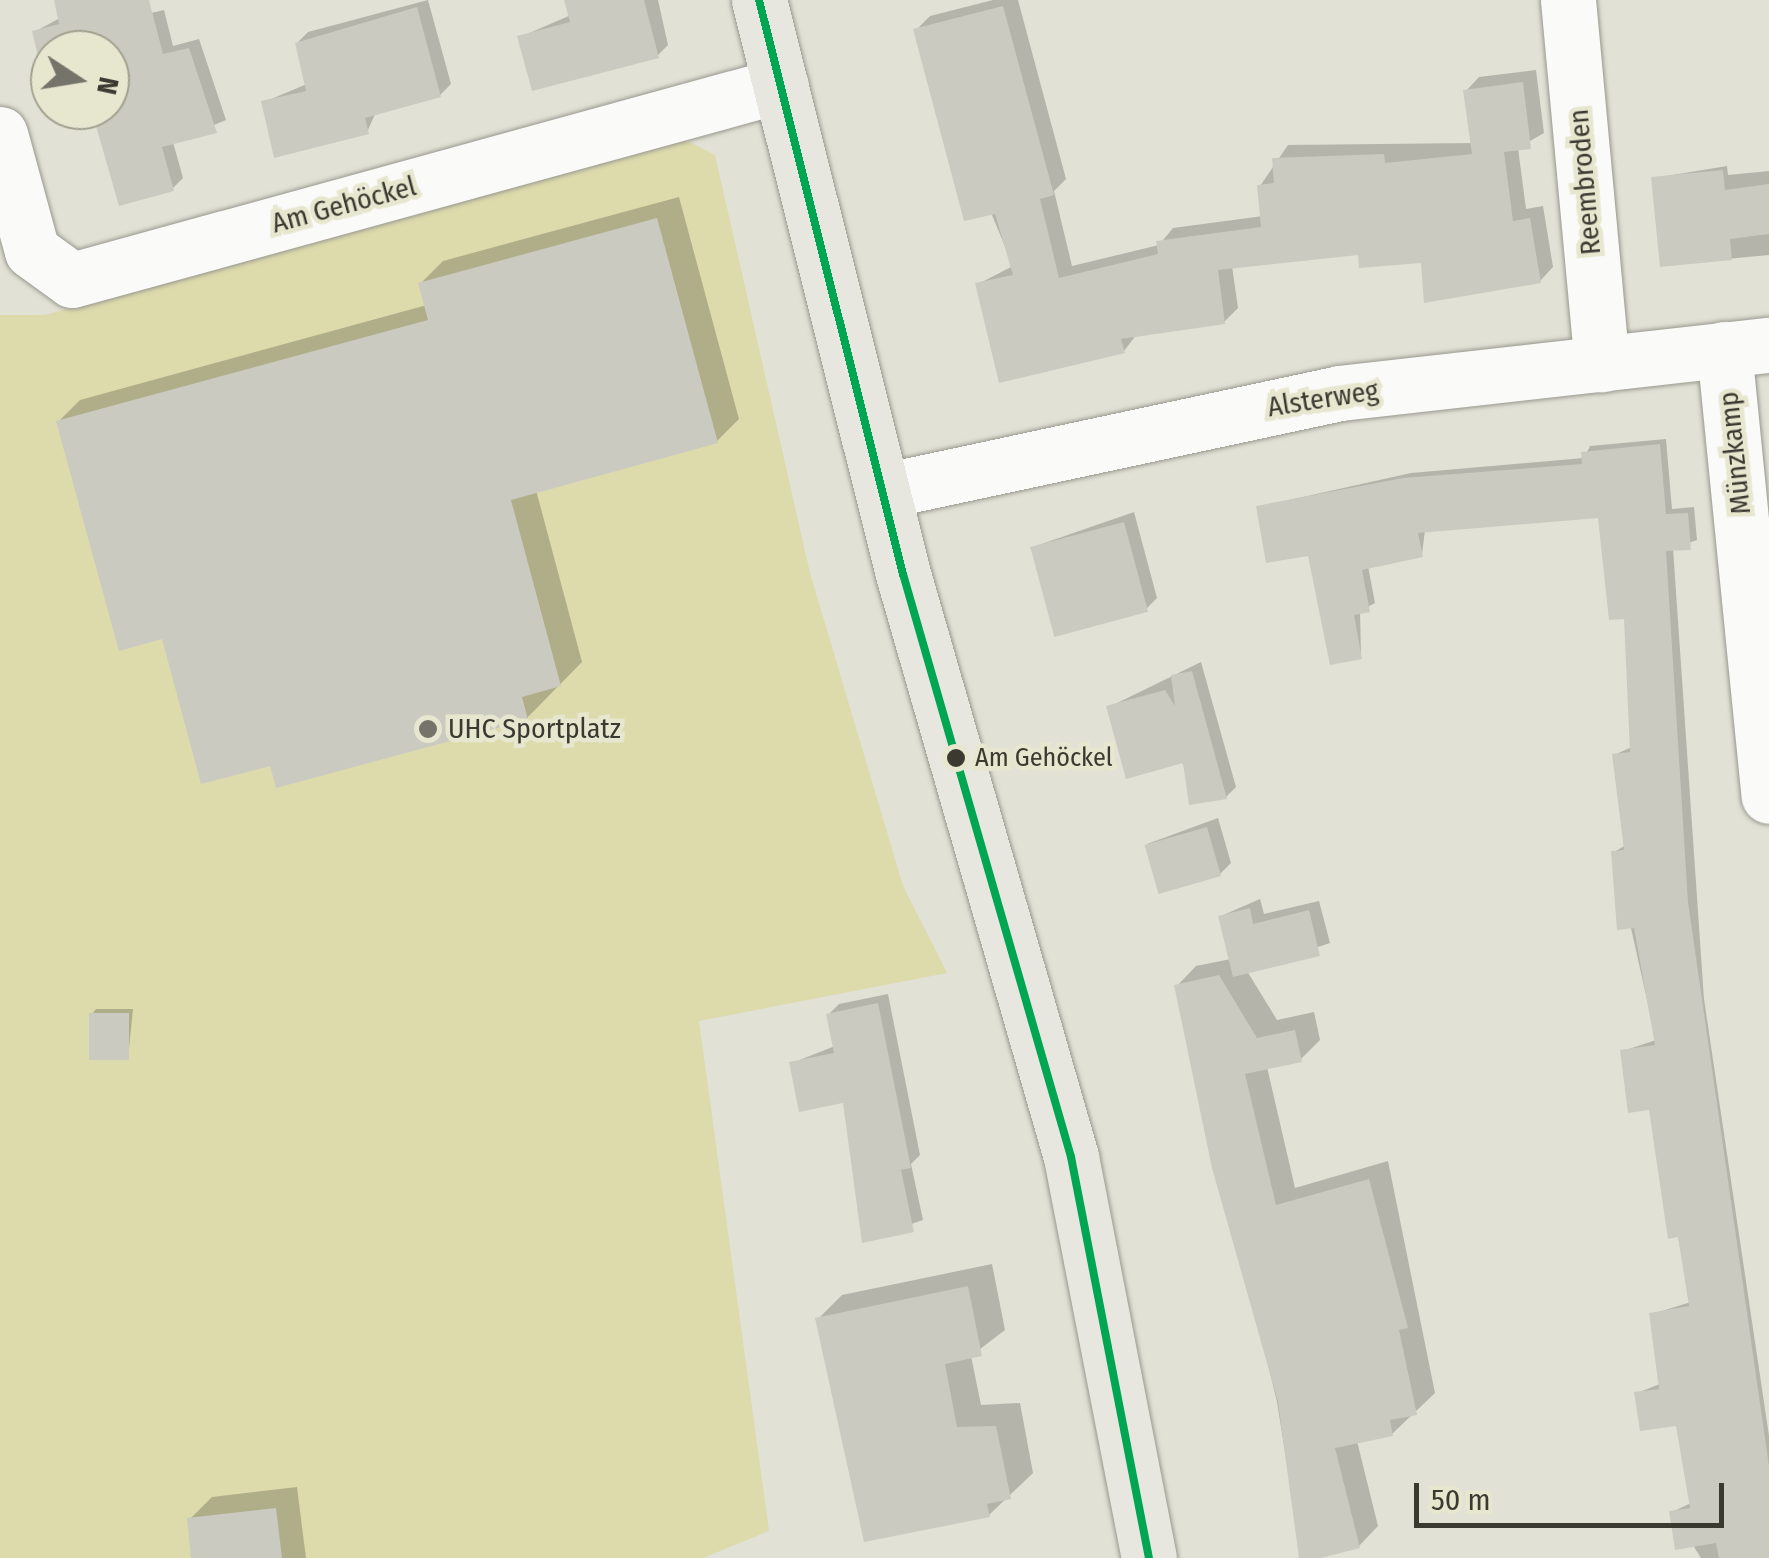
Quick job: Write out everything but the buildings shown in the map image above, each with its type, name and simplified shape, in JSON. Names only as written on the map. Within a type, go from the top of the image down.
[{"type":"main road","points":[[759,0],[883,491],[1070,1157],[1148,1558]]},
{"type":"street","name":"Reembroden","points":[[1568,0],[1602,364]]},
{"type":"street","name":"Am Gehöckel","points":[[0,134],[32,251],[72,280],[781,85]]},
{"type":"street","name":"Alsterweg","points":[[883,491],[1339,393],[1747,347]]},
{"type":"street","name":"Münzkamp","points":[[1747,347],[1769,796]]},
{"type":"shaded area","name":"UHC Sportplatz","points":[[682,138],[715,155],[810,573],[903,886],[947,973],[699,1021],[769,1531],[703,1558],[0,1558],[0,315],[45,315]]},
{"type":"transit line","points":[[759,0],[903,574],[1071,1157],[1149,1558]]},
{"type":"place","name":"UHC Sportplatz","points":[[428,729]]},
{"type":"place","name":"Am Gehöckel","points":[[956,758]]}]
